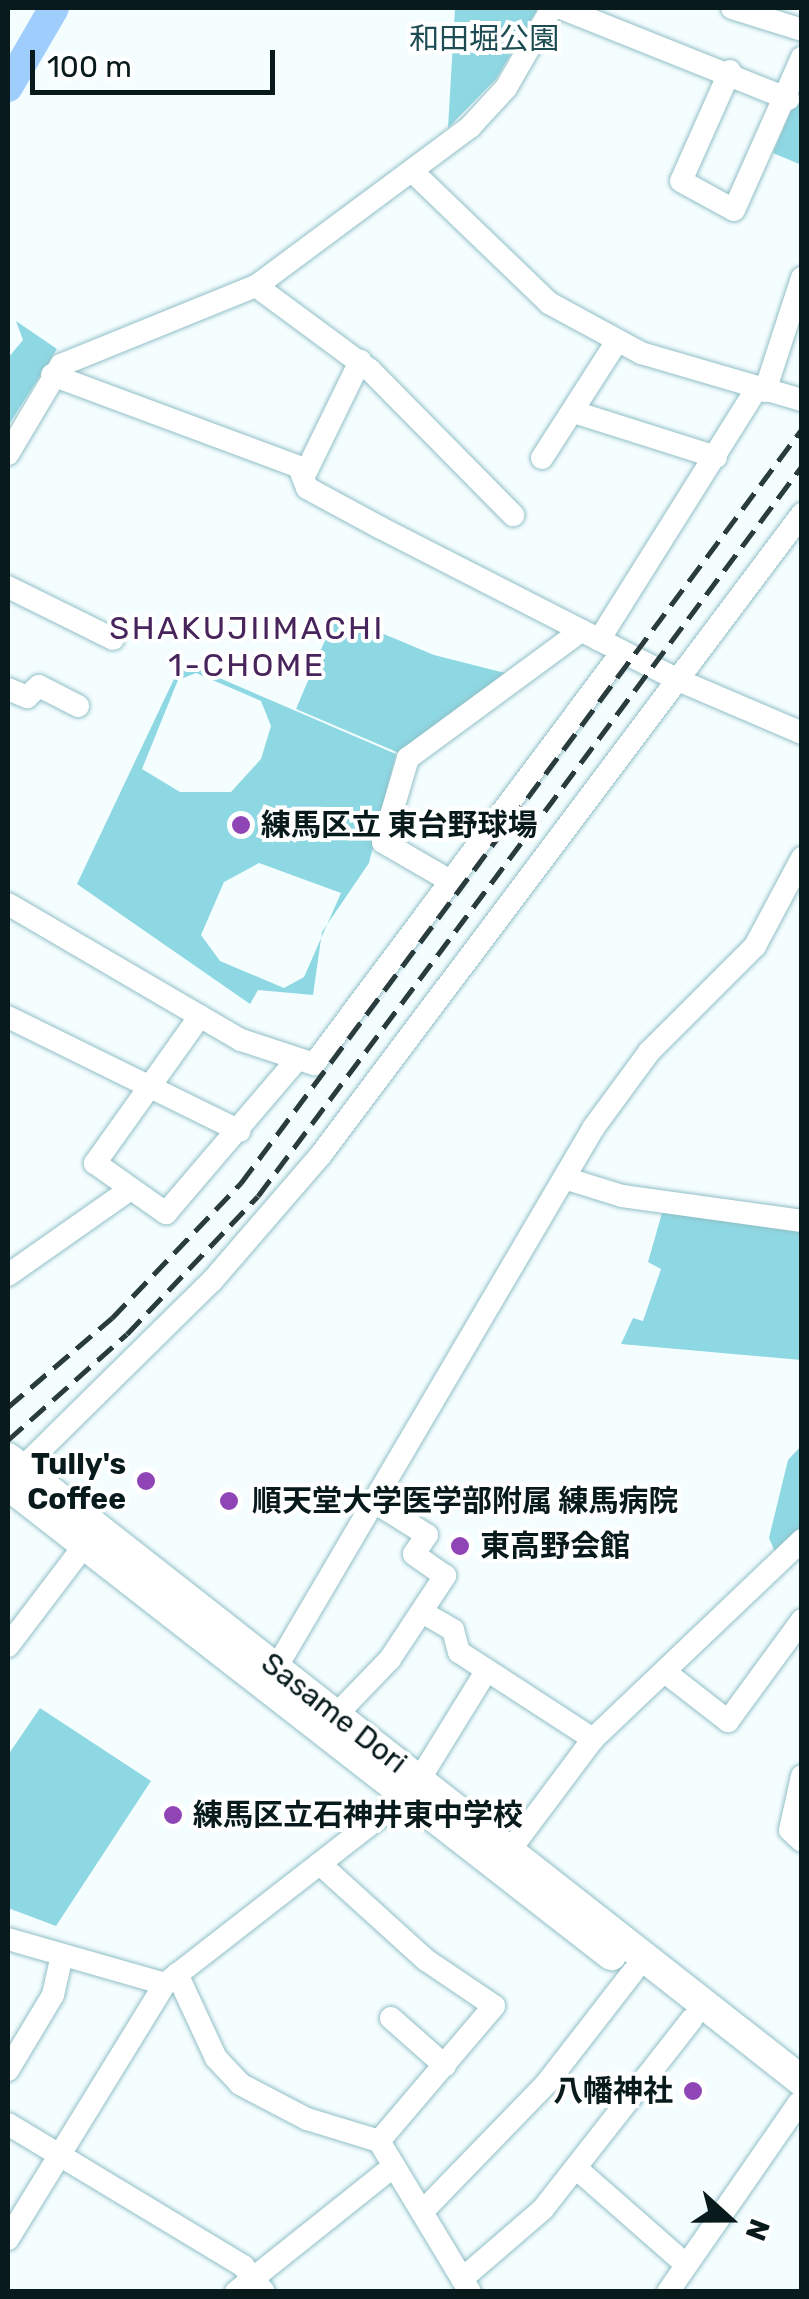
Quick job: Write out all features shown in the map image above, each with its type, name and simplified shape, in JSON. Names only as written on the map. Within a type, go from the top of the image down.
[{"type":"main road","name":"Sasame Dori","points":[[11,1474],[84,1546],[270,1678],[336,1715],[412,1788],[510,1850],[800,2096]]},
{"type":"main road","name":"Sasame Dori","points":[[11,1474],[412,1788],[692,2019],[800,2096]]},
{"type":"street","points":[[8,454],[52,375],[83,352],[256,286],[490,109],[552,8]]},
{"type":"street","points":[[561,8],[730,71],[788,99]]},
{"type":"street","points":[[732,8],[789,20]]},
{"type":"street","points":[[730,71],[682,184],[737,208],[788,99],[802,56]]},
{"type":"street","points":[[412,171],[527,288],[617,341],[802,400]]},
{"type":"street","points":[[452,882],[383,842],[408,758],[590,636],[761,390],[802,278]]},
{"type":"street","points":[[256,286],[360,360],[513,515]]},
{"type":"street","points":[[542,458],[617,341]]},
{"type":"street","points":[[360,360],[305,474],[306,488],[678,680],[802,733]]},
{"type":"street","points":[[52,375],[305,474]]},
{"type":"street","points":[[574,412],[716,457]]},
{"type":"street","points":[[11,1474],[297,1183],[802,514]]},
{"type":"street","points":[[8,587],[113,638]]},
{"type":"street","points":[[8,904],[200,1016],[295,1062],[316,1062],[622,652]]},
{"type":"street","points":[[8,689],[26,697],[38,686],[78,706]]},
{"type":"street","points":[[270,1678],[379,1505],[564,1178],[640,1064],[755,946],[802,858]]},
{"type":"street","points":[[8,1016],[148,1090],[240,1131]]},
{"type":"street","points":[[200,1016],[94,1164],[170,1214],[295,1062]]},
{"type":"street","points":[[564,1178],[622,1196],[802,1221]]},
{"type":"street","points":[[8,1275],[130,1190]]},
{"type":"street","points":[[336,1715],[422,1612],[445,1576],[414,1554],[427,1535],[379,1505]]},
{"type":"street","points":[[510,1850],[593,1739],[666,1672],[768,1563],[791,1565],[802,1540]]},
{"type":"street","points":[[9,1640],[84,1546]]},
{"type":"street","points":[[422,1612],[487,1670],[593,1739]]},
{"type":"street","points":[[666,1672],[728,1721],[802,1620]]},
{"type":"street","points":[[8,2239],[171,1979],[412,1788],[487,1670]]},
{"type":"street","points":[[802,1776],[790,1830],[802,1841]]},
{"type":"street","points":[[320,1864],[426,1960],[494,2006],[379,2141]]},
{"type":"street","points":[[8,1939],[171,1979],[216,2058],[240,2084],[307,2119],[379,2141],[466,2285],[576,2168],[692,2019]]},
{"type":"street","points":[[8,2070],[53,1995],[62,1955]]},
{"type":"street","points":[[422,2212],[546,2084],[633,1972]]},
{"type":"street","points":[[390,2018],[445,2066]]},
{"type":"street","points":[[668,2292],[682,2262],[800,2096]]},
{"type":"street","points":[[8,2124],[251,2287],[394,2166]]},
{"type":"street","points":[[576,2168],[682,2262]]},
{"type":"green space","name":"和田堀公園","points":[[455,8],[538,8],[496,79],[448,128]]},
{"type":"green space","points":[[798,94],[801,96],[799,164],[773,153]]},
{"type":"green space","points":[[16,321],[57,349],[8,426],[8,358],[23,340]]},
{"type":"green space","points":[[336,614],[434,655],[509,674],[399,753],[296,709]]},
{"type":"green space","name":"練馬区立 東台野球場","points":[[182,662],[396,754],[369,863],[327,924],[341,893],[259,863],[224,882],[201,935],[220,961],[284,988],[304,977],[321,938],[313,995],[258,990],[250,1004],[77,884]],"holes":[[[196,673],[261,701],[271,726],[261,759],[231,792],[180,792],[142,769],[178,680]]]},
{"type":"green space","points":[[664,1206],[801,1226],[801,1360],[621,1344],[633,1318],[643,1321],[661,1269],[648,1262]]},
{"type":"green space","points":[[801,1446],[801,1528],[776,1554],[769,1538],[788,1460]]},
{"type":"green space","points":[[40,1708],[151,1781],[56,1926],[8,1908],[8,1755]]},
{"type":"waterway","points":[[8,87],[54,8]]},
{"type":"railway","points":[[8,1407],[112,1318],[241,1183],[802,429]]},
{"type":"railway","points":[[8,1440],[127,1334],[258,1196],[802,466]]},
{"type":"place","name":"練馬区立 東台野球場","points":[[241,825]]},
{"type":"place","name":"Tully's Coffee","points":[[146,1481]]},
{"type":"place","name":"順天堂大学医学部附属 練馬病院","points":[[229,1501]]},
{"type":"place","name":"東高野会館","points":[[460,1546]]},
{"type":"place","name":"練馬区立石神井東中学校","points":[[173,1815]]},
{"type":"place","name":"八幡神社","points":[[693,2091]]},
{"type":"district","name":"SHAKUJIIMACHI 1-CHOME","points":[[247,648]]}]
